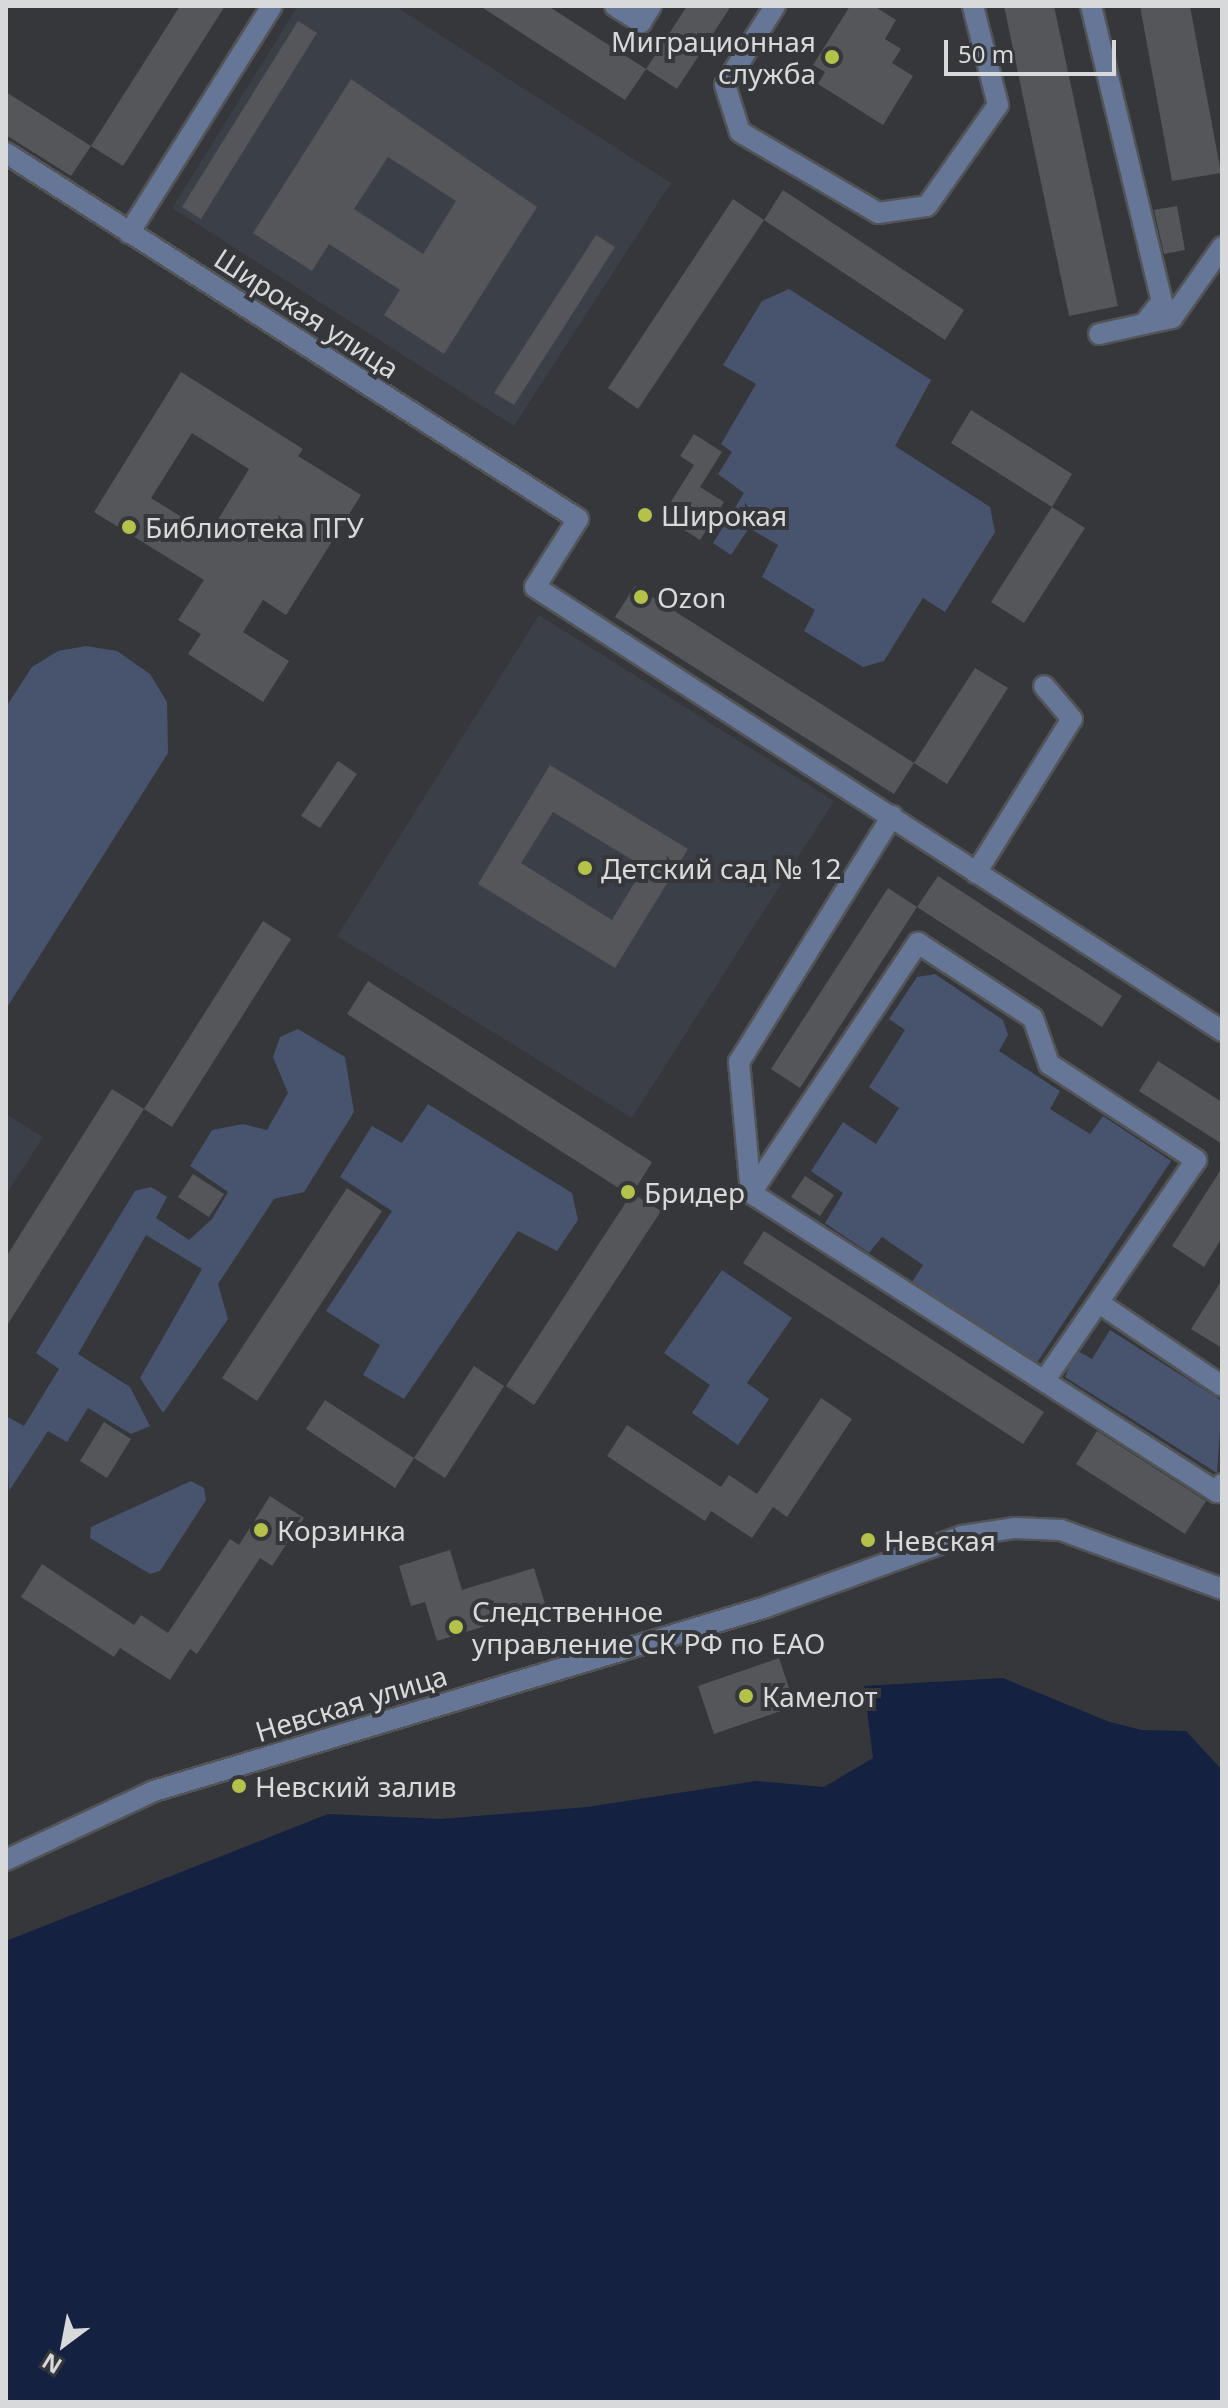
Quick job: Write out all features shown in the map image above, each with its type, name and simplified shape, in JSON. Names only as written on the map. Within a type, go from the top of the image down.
[{"type":"street","points":[[129,233],[272,6]]},
{"type":"street","points":[[615,6],[641,22],[651,6]]},
{"type":"street","points":[[775,6],[725,85],[740,132],[878,213],[927,206],[998,105],[973,6]]},
{"type":"street","points":[[1091,6],[1162,301],[1144,324]]},
{"type":"street","name":"Широкая улица","points":[[6,153],[578,519],[535,587],[892,816]]},
{"type":"street","points":[[1099,334],[1172,318],[1222,247]]},
{"type":"street","points":[[976,873],[1072,719],[1044,686]]},
{"type":"street","points":[[751,1193],[739,1062],[892,816],[1222,1031]]},
{"type":"street","points":[[751,1193],[918,943],[1033,1018],[1049,1064],[1196,1160],[1045,1380]]},
{"type":"street","points":[[751,1193],[1217,1492],[1222,1484]]},
{"type":"street","points":[[1099,1303],[1222,1386]]},
{"type":"street","name":"Невская улица","points":[[6,1860],[154,1791],[763,1608],[962,1536],[1061,1530],[1222,1589]]},
{"type":"shaded area","points":[[298,6],[395,6],[671,183],[514,426],[172,208]]},
{"type":"shaded area","points":[[789,289],[931,380],[895,446],[990,507],[995,532],[945,612],[923,598],[884,661],[863,667],[804,631],[815,610],[762,577],[778,545],[749,528],[731,555],[713,543],[744,493],[718,474],[732,452],[721,444],[756,384],[723,365],[762,301]]},
{"type":"shaded area","name":"Детский сад № 12","points":[[539,615],[834,801],[632,1118],[337,936]]},
{"type":"shaded area","points":[[86,646],[117,651],[150,674],[167,702],[168,753],[6,1009],[6,707],[32,667],[58,651]]},
{"type":"shaded area","points":[[935,974],[1003,1020],[1008,1035],[999,1051],[1060,1091],[1050,1109],[1090,1134],[1103,1116],[1171,1161],[1036,1364],[912,1282],[923,1265],[882,1237],[869,1253],[825,1223],[843,1193],[811,1171],[843,1122],[876,1144],[899,1108],[869,1087],[905,1030],[889,1019],[917,977]]},
{"type":"shaded area","points":[[298,1029],[345,1057],[354,1112],[304,1192],[274,1199],[218,1284],[228,1319],[163,1413],[140,1378],[202,1269],[146,1235],[78,1354],[130,1387],[150,1426],[131,1434],[88,1408],[67,1442],[48,1431],[9,1491],[6,1416],[24,1426],[59,1369],[36,1353],[135,1191],[151,1187],[167,1197],[156,1218],[189,1240],[212,1219],[228,1192],[190,1166],[212,1130],[243,1124],[267,1130],[288,1093],[273,1057],[280,1037]]},
{"type":"shaded area","points":[[428,1104],[572,1193],[578,1220],[557,1251],[518,1231],[404,1399],[363,1375],[380,1345],[326,1311],[392,1211],[340,1177],[372,1126],[402,1143]]},
{"type":"shaded area","points":[[6,1114],[43,1137],[6,1195]]},
{"type":"shaded area","points":[[722,1270],[792,1318],[747,1383],[769,1399],[738,1445],[692,1413],[710,1385],[664,1353]]},
{"type":"shaded area","points":[[1110,1330],[1222,1401],[1217,1473],[1065,1377],[1076,1350],[1092,1359]]},
{"type":"shaded area","points":[[191,1481],[204,1488],[206,1500],[160,1571],[150,1574],[90,1538],[91,1527]]},
{"type":"shaded area","points":[[1003,1678],[1107,1721],[1141,1730],[1186,1731],[1222,1770],[1222,2402],[6,2402],[6,1941],[328,1814],[441,1819],[587,1807],[756,1781],[824,1787],[873,1758],[864,1686]]},
{"type":"building","points":[[180,6],[225,6],[123,166],[91,146]]},
{"type":"building","points":[[480,6],[548,6],[646,69],[625,100]]},
{"type":"building","points":[[687,6],[731,6],[677,89],[646,69]]},
{"type":"building","points":[[850,6],[874,6],[896,20],[885,39],[901,49],[892,63],[913,76],[883,125],[818,84],[825,72],[813,65]]},
{"type":"building","points":[[1004,6],[1054,6],[1118,306],[1069,316]]},
{"type":"building","points":[[1140,6],[1190,6],[1221,173],[1172,181]]},
{"type":"building","points":[[298,21],[317,33],[201,219],[182,207]]},
{"type":"building","points":[[351,79],[537,207],[444,354],[384,315],[400,290],[329,244],[312,271],[253,233]],"holes":[[[388,157],[456,201],[423,254],[354,209]]]},
{"type":"building","points":[[6,92],[91,146],[71,176],[6,135]]},
{"type":"building","points":[[783,190],[964,310],[945,340],[764,220]]},
{"type":"building","points":[[733,199],[764,220],[638,409],[608,388]]},
{"type":"building","points":[[1177,206],[1185,250],[1164,254],[1154,210]]},
{"type":"building","points":[[596,235],[615,247],[514,405],[494,393]]},
{"type":"building","points":[[181,372],[303,449],[298,456],[361,495],[286,615],[263,600],[243,632],[289,661],[263,702],[188,654],[201,634],[178,620],[204,580],[94,512]],"holes":[[[192,433],[249,469],[209,534],[151,498]]]},
{"type":"building","points":[[971,410],[1072,474],[1052,507],[951,443]]},
{"type":"building","points":[[694,434],[722,452],[700,487],[724,502],[700,540],[662,516],[694,465],[680,456]]},
{"type":"building","points":[[1052,507],[1085,528],[1024,623],[991,602]]},
{"type":"building","points":[[635,586],[914,763],[894,794],[615,617]]},
{"type":"building","points":[[975,668],[1008,688],[947,784],[914,763]]},
{"type":"building","points":[[338,761],[357,774],[320,828],[301,816]]},
{"type":"building","points":[[550,765],[688,849],[615,968],[478,884]],"holes":[[[553,812],[644,867],[612,920],[521,863]]]},
{"type":"building","points":[[938,876],[1122,996],[1102,1027],[917,907]]},
{"type":"building","points":[[888,888],[917,907],[800,1088],[771,1069]]},
{"type":"building","points":[[263,921],[291,939],[172,1127],[144,1109]]},
{"type":"building","points":[[368,981],[652,1162],[631,1196],[347,1014]]},
{"type":"building","points":[[1158,1061],[1222,1102],[1222,1144],[1139,1091]]},
{"type":"building","points":[[112,1089],[144,1109],[6,1327],[6,1257]]},
{"type":"building","points":[[1222,1168],[1222,1238],[1204,1267],[1172,1246]]},
{"type":"building","points":[[193,1174],[224,1194],[209,1217],[178,1197]]},
{"type":"building","points":[[805,1176],[834,1195],[820,1216],[791,1197]]},
{"type":"building","points":[[347,1188],[382,1211],[257,1401],[222,1378]]},
{"type":"building","points":[[632,1193],[661,1211],[534,1405],[506,1386]]},
{"type":"building","points":[[764,1231],[1044,1412],[1023,1444],[743,1263]]},
{"type":"building","points":[[1222,1280],[1222,1348],[1191,1329]]},
{"type":"building","points":[[474,1366],[504,1386],[445,1478],[414,1458]]},
{"type":"building","points":[[821,1398],[852,1419],[787,1517],[773,1507],[752,1538],[711,1511],[705,1521],[607,1456],[627,1425],[721,1487],[729,1475],[757,1494]]},
{"type":"building","points":[[325,1400],[414,1458],[395,1488],[306,1429]]},
{"type":"building","points":[[104,1422],[131,1439],[107,1478],[80,1461]]},
{"type":"building","points":[[1097,1431],[1206,1501],[1185,1534],[1076,1464]]},
{"type":"building","points":[[270,1496],[304,1518],[272,1566],[260,1558],[197,1654],[190,1649],[170,1680],[120,1648],[114,1657],[21,1597],[42,1564],[134,1625],[141,1615],[168,1633],[230,1539],[239,1545]]},
{"type":"building","points":[[450,1550],[462,1590],[534,1568],[546,1607],[437,1641],[425,1602],[411,1606],[399,1566]]},
{"type":"building","name":"Камелот","points":[[779,1658],[795,1706],[714,1734],[698,1686]]},
{"type":"place","name":"Миграционная служба","points":[[832,57]]},
{"type":"place","name":"Широкая","points":[[645,515]]},
{"type":"place","name":"Библиотека ПГУ","points":[[129,527]]},
{"type":"place","name":"Ozon","points":[[641,597]]},
{"type":"place","name":"Детский сад № 12","points":[[585,868]]},
{"type":"place","name":"Бридер","points":[[628,1192]]},
{"type":"place","name":"Корзинка","points":[[261,1530]]},
{"type":"place","name":"Невская","points":[[868,1540]]},
{"type":"place","name":"Следственное управление СК РФ по ЕАО","points":[[456,1627]]},
{"type":"place","name":"Камелот","points":[[746,1696]]},
{"type":"place","name":"Невский залив","points":[[239,1786]]}]
